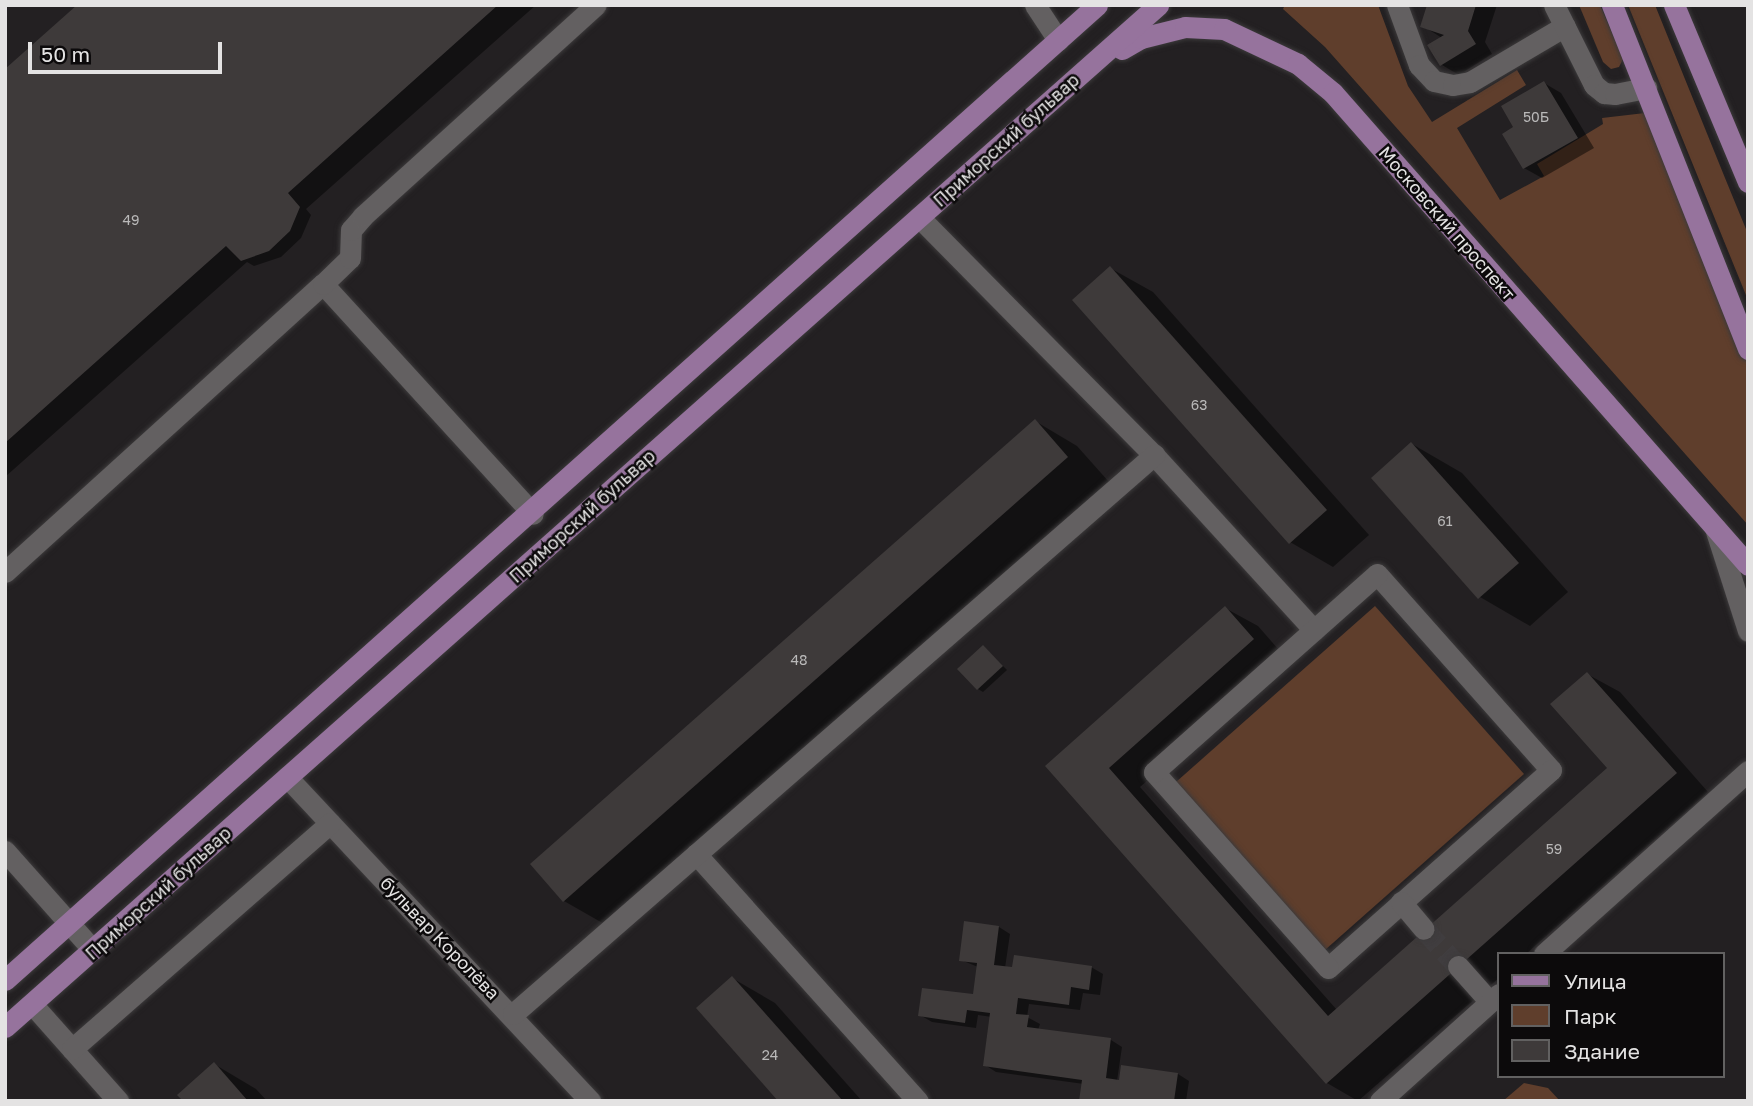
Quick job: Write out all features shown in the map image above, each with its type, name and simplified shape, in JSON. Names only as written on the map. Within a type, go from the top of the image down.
[{"type":"main road","points":[[5,980],[533,514],[1097,5]]},
{"type":"main road","name":"Приморский бульвар","points":[[5,1027],[1158,5]]},
{"type":"main road","points":[[1612,5],[1748,349]]},
{"type":"main road","points":[[1674,5],[1748,182]]},
{"type":"main road","name":"Московский проспект","points":[[1081,74],[1141,38],[1185,27],[1224,29],[1298,64],[1333,93],[1748,565]]},
{"type":"street","points":[[5,572],[323,285],[350,258],[351,230],[363,216],[596,5]]},
{"type":"street","points":[[1035,5],[1058,40]]},
{"type":"street","points":[[1397,5],[1419,65],[1434,81],[1453,85],[1470,82],[1565,26]]},
{"type":"street","points":[[1554,5],[1594,85],[1604,93],[1646,88]]},
{"type":"street","points":[[919,217],[1154,455],[1314,629]]},
{"type":"street","points":[[323,285],[533,514]]},
{"type":"street","points":[[513,1014],[1154,455]]},
{"type":"street","points":[[1715,528],[1748,631]]},
{"type":"street","points":[[1377,574],[1551,769],[1328,968],[1154,772],[1314,629],[1377,574]]},
{"type":"street","points":[[1546,952],[1748,771]]},
{"type":"street","name":"бульвар Королёва","points":[[287,777],[513,1014],[590,1101]]},
{"type":"street","points":[[72,1049],[330,822]]},
{"type":"street","points":[[5,851],[93,950]]},
{"type":"street","points":[[696,854],[918,1101]]},
{"type":"street","points":[[1401,902],[1424,929]]},
{"type":"street","points":[[1380,1101],[1495,998],[1458,966]]},
{"type":"street","points":[[32,1004],[118,1101]]},
{"type":"green space","points":[[1285,5],[1378,5],[1408,86],[1432,122],[1517,70],[1526,85],[1457,128],[1500,200],[1544,176],[1537,164],[1603,124],[1602,118],[1645,113],[1748,361],[1748,525],[1325,47],[1283,9]]},
{"type":"green space","points":[[1579,5],[1600,5],[1623,59],[1619,67],[1611,69],[1603,62]]},
{"type":"green space","points":[[1628,5],[1655,5],[1748,234],[1748,300]]},
{"type":"green space","points":[[1375,606],[1524,774],[1325,950],[1176,782]]},
{"type":"green space","points":[[1524,1083],[1548,1088],[1560,1101],[1503,1101]]},
{"type":"building","points":[[77,5],[498,5],[288,193],[300,207],[290,231],[269,251],[241,261],[226,246],[5,443],[5,69]]},
{"type":"building","points":[[1427,5],[1476,5],[1468,31],[1476,44],[1440,66],[1427,45],[1444,35],[1420,27]]},
{"type":"building","points":[[1544,81],[1578,138],[1523,169],[1502,134],[1513,127],[1501,106]]},
{"type":"building","points":[[1110,266],[1327,510],[1289,544],[1072,300]]},
{"type":"building","points":[[1035,419],[1068,457],[563,902],[530,864]]},
{"type":"building","points":[[1411,442],[1519,563],[1478,599],[1371,478]]},
{"type":"building","points":[[1225,606],[1254,639],[1109,768],[1328,1016],[1607,768],[1550,704],[1587,672],[1677,773],[1326,1084],[1045,766]]},
{"type":"building","points":[[983,645],[1003,666],[977,690],[957,669]]},
{"type":"building","points":[[964,921],[999,926],[994,965],[1012,967],[1014,955],[1092,966],[1089,990],[1071,987],[1069,1005],[1018,998],[1016,1014],[1029,1015],[1027,1027],[1111,1038],[1106,1078],[1119,1080],[1121,1065],[1178,1073],[1174,1101],[1079,1101],[1082,1080],[983,1066],[990,1013],[967,1010],[965,1023],[918,1016],[922,988],[973,994],[977,963],[959,961]]},
{"type":"building","points":[[732,976],[843,1101],[778,1101],[696,1008]]},
{"type":"building","points":[[214,1062],[248,1101],[183,1101],[177,1095]]},
{"type":"tunnel","points":[[1424,929],[1458,966]]}]
